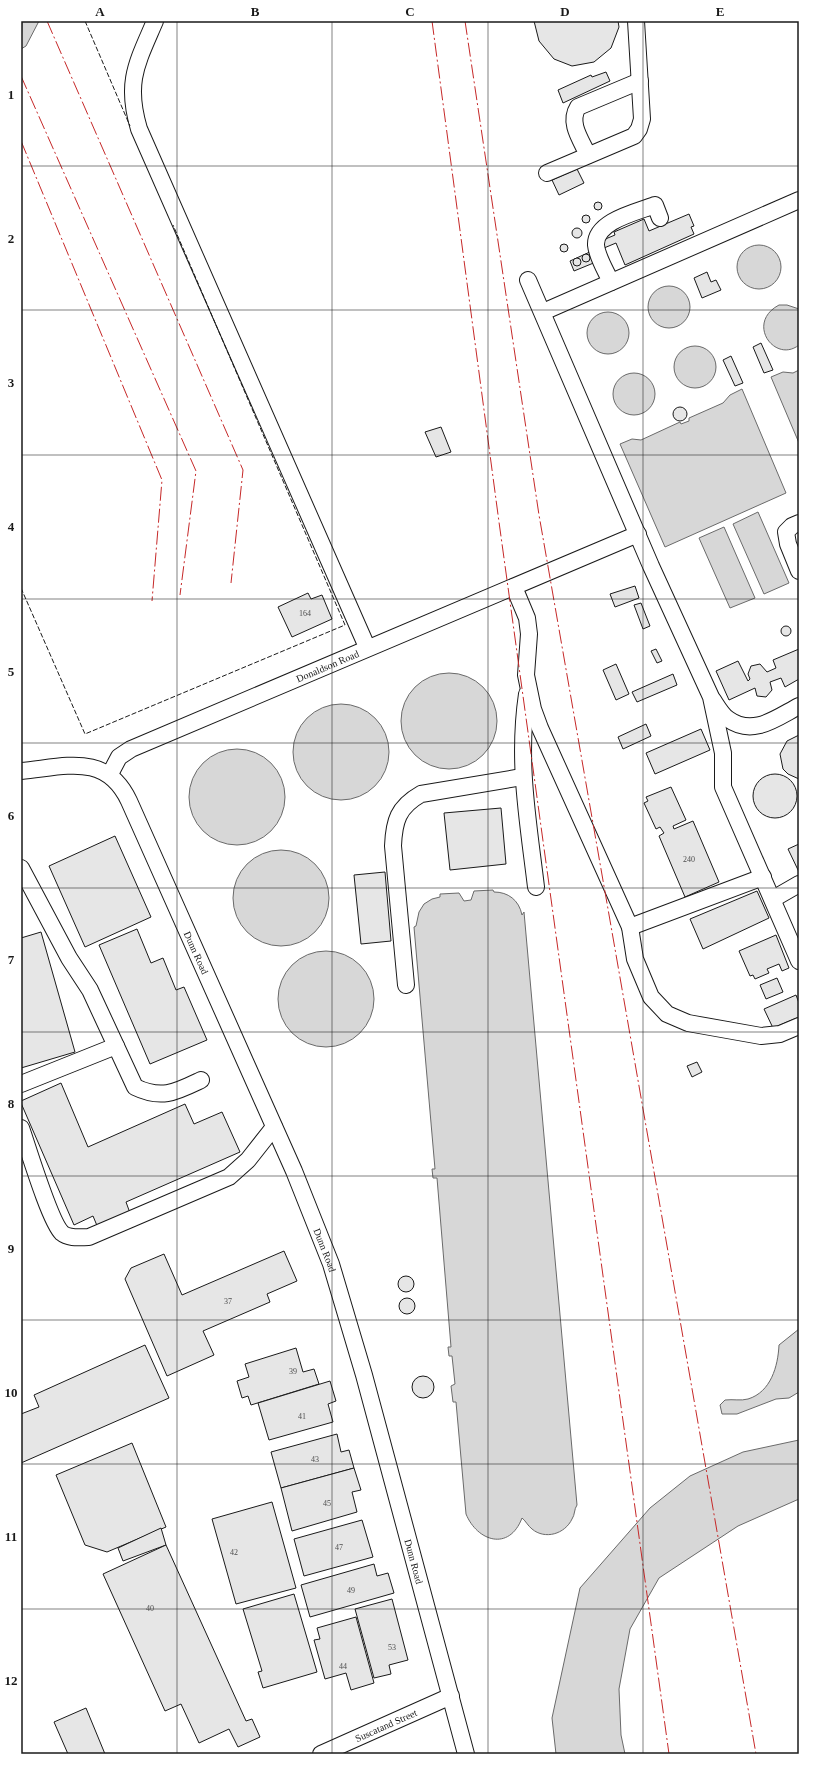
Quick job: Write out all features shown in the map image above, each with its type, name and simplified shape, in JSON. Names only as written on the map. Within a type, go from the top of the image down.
[{"type":"street","points":[[155,21],[135,68],[133,78],[134,111],[139,129],[374,645]]},
{"type":"street","points":[[547,173],[634,136],[639,129],[642,119],[636,21]]},
{"type":"street","points":[[588,156],[573,122],[574,113],[578,107],[640,82]]},
{"type":"street","points":[[543,312],[799,200]]},
{"type":"street","points":[[611,282],[599,255],[596,243],[601,231],[607,223],[655,206],[660,218]]},
{"type":"street","points":[[528,280],[638,534],[711,697],[727,719],[746,728],[762,725],[799,706]]},
{"type":"street","points":[[799,523],[792,526],[786,532],[788,544],[799,571]]},
{"type":"street","name":"Donaldson Road","points":[[110,774],[119,757],[131,749],[638,534]]},
{"type":"street","points":[[514,587],[527,618],[529,634],[526,675],[540,728],[630,927],[635,959],[651,997],[667,1014],[688,1023],[761,1036],[780,1034],[799,1026]]},
{"type":"street","points":[[528,685],[522,726],[522,777],[536,886]]},
{"type":"street","points":[[711,697],[723,753],[723,787],[799,961]]},
{"type":"street","points":[[21,771],[78,766],[96,768],[110,774]]},
{"type":"street","name":"Dunn Road","points":[[110,774],[120,784],[129,801],[274,1127],[317,1226],[331,1264],[360,1360],[466,1754]]},
{"type":"street","points":[[406,985],[393,846],[393,827],[400,811],[409,800],[421,794],[522,777]]},
{"type":"street","points":[[21,868],[66,952],[90,990],[135,1087],[146,1092],[160,1095],[176,1092],[200,1080]]},
{"type":"street","points":[[630,927],[763,877]]},
{"type":"street","points":[[773,899],[799,884]]},
{"type":"street","points":[[773,899],[799,894]]},
{"type":"street","points":[[21,1084],[116,1046]]},
{"type":"street","points":[[21,1128],[53,1219],[62,1233],[72,1237],[89,1237],[229,1177],[248,1160],[274,1127]]},
{"type":"street","name":"Suscatand Street","points":[[321,1754],[450,1696]]},
{"type":"shaded area","points":[[22,21],[39,21],[26,46],[21,49]]},
{"type":"shaded area","points":[[755,245],[763,245],[775,251],[781,263],[781,271],[775,283],[763,289],[755,289],[743,283],[737,271],[737,263],[743,251]]},
{"type":"shaded area","points":[[665,286],[673,286],[684,292],[690,303],[690,311],[684,322],[673,328],[665,328],[654,322],[648,311],[648,303],[654,292]]},
{"type":"shaded area","points":[[779,305],[787,305],[799,309],[799,345],[790,349],[781,349],[773,345],[767,339],[764,331],[764,322],[769,313]]},
{"type":"shaded area","points":[[604,312],[612,312],[623,318],[629,329],[629,337],[623,348],[612,354],[604,354],[593,348],[587,337],[587,329],[593,318]]},
{"type":"shaded area","points":[[691,346],[699,346],[710,352],[716,363],[716,371],[710,382],[699,388],[691,388],[680,382],[674,371],[674,363],[680,352]]},
{"type":"shaded area","points":[[799,370],[799,443],[771,377],[783,372],[793,373]]},
{"type":"shaded area","points":[[630,373],[638,373],[649,379],[655,390],[655,398],[649,409],[638,415],[630,415],[619,409],[613,398],[613,390],[619,379]]},
{"type":"shaded area","points":[[742,389],[786,493],[665,547],[620,444],[632,439],[641,440],[680,422],[681,424],[689,421],[689,418],[723,403],[730,395]]},
{"type":"shaded area","points":[[758,512],[789,583],[764,594],[733,524]]},
{"type":"shaded area","points":[[724,527],[755,598],[730,608],[699,538]]},
{"type":"shaded area","points":[[449,673],[467,677],[476,681],[483,687],[489,694],[493,703],[497,721],[493,739],[489,748],[483,755],[476,761],[467,765],[449,769],[431,765],[422,761],[415,755],[409,748],[405,739],[401,721],[405,703],[409,694],[415,687],[422,681],[431,677]]},
{"type":"shaded area","points":[[341,704],[359,708],[368,712],[375,718],[381,725],[385,734],[389,752],[385,770],[381,779],[375,786],[368,792],[359,796],[341,800],[323,796],[314,792],[307,786],[301,779],[297,770],[293,752],[297,734],[301,725],[307,718],[314,712],[323,708]]},
{"type":"shaded area","points":[[237,749],[255,753],[264,757],[271,763],[277,770],[281,779],[285,797],[281,815],[277,824],[271,831],[264,837],[255,841],[237,845],[219,841],[210,837],[203,831],[197,824],[193,815],[189,797],[193,779],[197,770],[203,763],[210,757],[219,753]]},
{"type":"shaded area","points":[[281,850],[299,854],[308,858],[315,864],[321,871],[325,880],[329,898],[325,916],[321,925],[315,932],[308,938],[299,942],[281,946],[263,942],[254,938],[247,932],[241,925],[237,916],[233,898],[237,880],[241,871],[247,864],[254,858],[263,854]]},
{"type":"shaded area","points":[[493,890],[494,892],[508,895],[516,901],[522,915],[524,912],[577,1505],[569,1524],[560,1532],[549,1535],[537,1532],[522,1518],[516,1529],[509,1536],[501,1539],[493,1539],[478,1531],[466,1514],[456,1402],[453,1402],[451,1386],[455,1384],[452,1356],[449,1356],[448,1347],[451,1347],[437,1178],[433,1178],[432,1169],[435,1169],[414,927],[416,926],[419,912],[424,904],[432,899],[440,897],[440,894],[459,893],[464,901],[471,900],[474,891]]},
{"type":"shaded area","points":[[326,951],[344,955],[353,959],[360,965],[366,972],[370,981],[374,999],[370,1017],[366,1026],[360,1033],[353,1039],[344,1043],[326,1047],[308,1043],[299,1039],[292,1033],[286,1026],[282,1017],[278,999],[282,981],[286,972],[292,965],[299,959],[308,955]]},
{"type":"shaded area","points":[[799,1329],[799,1392],[789,1398],[776,1399],[737,1414],[722,1414],[720,1405],[725,1400],[748,1399],[756,1396],[762,1391],[768,1384],[775,1369],[779,1345]]},
{"type":"shaded area","points":[[799,1440],[799,1499],[738,1526],[659,1578],[630,1629],[619,1689],[621,1735],[625,1754],[556,1754],[552,1718],[580,1588],[650,1508],[690,1476],[743,1452]]},
{"type":"building","points":[[534,21],[618,21],[619,27],[611,48],[594,62],[572,66],[554,59],[539,41]]},
{"type":"building","points":[[606,72],[610,81],[563,103],[558,90],[591,75],[592,77]]},
{"type":"building","points":[[577,169],[584,183],[559,195],[552,180]]},
{"type":"building","points":[[598,202],[601,203],[601,209],[598,210],[595,209],[594,206],[595,203]]},
{"type":"building","points":[[689,214],[694,226],[691,227],[694,234],[625,265],[616,243],[604,248],[603,240],[615,235],[614,232],[644,219],[649,231]]},
{"type":"building","points":[[584,215],[588,215],[590,219],[588,223],[584,223],[582,221],[582,217]]},
{"type":"building","points":[[575,228],[579,228],[582,233],[579,238],[575,238],[572,235],[572,231]]},
{"type":"building","points":[[562,244],[566,244],[568,248],[566,252],[562,252],[560,250],[560,246]]},
{"type":"building","points":[[592,251],[596,262],[574,271],[570,261]]},
{"type":"building","points":[[584,254],[588,254],[590,258],[588,262],[584,262],[582,260],[582,256]]},
{"type":"building","points":[[575,258],[579,258],[581,262],[579,266],[575,266],[573,264],[573,260]]},
{"type":"building","points":[[707,272],[711,282],[716,280],[721,290],[702,298],[694,278]]},
{"type":"building","points":[[761,343],[773,370],[764,373],[753,347]]},
{"type":"building","points":[[731,356],[743,383],[735,386],[723,360]]},
{"type":"building","points":[[677,407],[683,407],[687,411],[687,417],[683,421],[677,421],[673,417],[673,411]]},
{"type":"building","points":[[441,427],[451,452],[436,457],[425,432]]},
{"type":"building","points":[[635,586],[639,598],[615,607],[610,594]]},
{"type":"building","points":[[308,593],[311,599],[322,595],[332,619],[292,637],[278,607]]},
{"type":"building","points":[[641,603],[650,626],[643,629],[634,605]]},
{"type":"building","points":[[784,626],[788,626],[790,627],[790,635],[784,636],[781,633],[781,629]]},
{"type":"building","points":[[656,649],[662,661],[657,663],[651,651]]},
{"type":"building","points":[[799,649],[799,679],[785,687],[781,678],[770,682],[772,690],[766,697],[757,696],[755,688],[729,700],[716,671],[738,661],[748,681],[750,679],[748,674],[751,666],[760,664],[767,672],[776,668],[773,660]]},
{"type":"building","points":[[616,664],[629,694],[616,700],[603,670]]},
{"type":"building","points":[[673,674],[677,685],[637,702],[632,692]]},
{"type":"building","points":[[646,724],[651,736],[623,749],[618,737]]},
{"type":"building","points":[[701,729],[710,750],[655,774],[646,753]]},
{"type":"building","points":[[799,735],[799,779],[788,774],[783,769],[780,754],[787,741]]},
{"type":"building","points":[[771,774],[779,774],[784,775],[791,780],[796,787],[796,805],[791,812],[784,817],[771,818],[763,815],[756,808],[753,800],[753,792],[756,784],[763,777]]},
{"type":"building","points":[[671,787],[686,820],[673,826],[674,829],[693,821],[719,882],[685,897],[659,836],[664,833],[660,827],[656,829],[644,803],[648,801],[646,797]]},
{"type":"building","points":[[501,808],[506,864],[450,870],[444,813]]},
{"type":"building","points":[[115,836],[151,917],[85,947],[49,866]]},
{"type":"building","points":[[799,844],[799,872],[788,849]]},
{"type":"building","points":[[385,872],[391,941],[361,944],[354,875]]},
{"type":"building","points":[[757,891],[769,918],[703,949],[690,919]]},
{"type":"building","points":[[137,929],[151,963],[163,958],[176,990],[184,987],[207,1040],[150,1064],[99,945]]},
{"type":"building","points":[[41,932],[75,1052],[21,1068],[21,938]]},
{"type":"building","points":[[776,935],[789,968],[782,971],[779,964],[767,969],[769,973],[755,979],[753,975],[750,976],[739,951]]},
{"type":"building","points":[[777,978],[783,992],[766,999],[760,985]]},
{"type":"building","points":[[796,995],[799,1003],[799,1017],[773,1028],[764,1009]]},
{"type":"building","points":[[697,1062],[702,1072],[692,1077],[687,1066]]},
{"type":"building","points":[[61,1083],[88,1147],[185,1104],[194,1124],[222,1112],[240,1152],[126,1202],[130,1213],[98,1228],[93,1216],[74,1225],[21,1103],[21,1101]]},
{"type":"building","points":[[284,1251],[297,1281],[267,1294],[270,1302],[203,1331],[214,1355],[167,1376],[125,1279],[131,1268],[164,1254],[182,1295]]},
{"type":"building","points":[[403,1276],[409,1276],[414,1281],[412,1290],[409,1292],[403,1292],[398,1287],[398,1281]]},
{"type":"building","points":[[404,1298],[410,1298],[415,1303],[413,1312],[410,1314],[404,1314],[399,1309],[399,1303]]},
{"type":"building","points":[[145,1345],[169,1398],[21,1463],[21,1414],[39,1407],[34,1395]]},
{"type":"building","points":[[296,1348],[303,1372],[314,1369],[319,1384],[251,1405],[248,1396],[242,1398],[237,1381],[249,1377],[245,1364]]},
{"type":"building","points":[[423,1376],[431,1379],[434,1387],[431,1395],[423,1398],[415,1395],[412,1387],[415,1379]]},
{"type":"building","points":[[330,1381],[336,1401],[328,1404],[333,1422],[269,1440],[258,1403]]},
{"type":"building","points":[[337,1434],[341,1452],[349,1450],[354,1468],[281,1488],[271,1452]]},
{"type":"building","points":[[132,1443],[166,1527],[107,1552],[85,1545],[56,1475]]},
{"type":"building","points":[[354,1468],[361,1490],[352,1492],[357,1512],[292,1531],[281,1488]]},
{"type":"building","points":[[272,1502],[296,1588],[236,1604],[212,1519]]},
{"type":"building","points":[[362,1520],[373,1557],[304,1576],[294,1539]]},
{"type":"building","points":[[161,1528],[166,1545],[123,1561],[118,1548]]},
{"type":"building","points":[[166,1545],[246,1721],[252,1719],[260,1737],[238,1747],[229,1729],[199,1743],[181,1704],[165,1711],[103,1574]]},
{"type":"building","points":[[374,1564],[377,1576],[388,1573],[394,1593],[310,1617],[301,1585]]},
{"type":"building","points":[[294,1594],[317,1672],[263,1688],[258,1672],[262,1671],[243,1609]]},
{"type":"building","points":[[392,1599],[408,1660],[389,1665],[391,1674],[374,1678],[355,1609]]},
{"type":"building","points":[[356,1617],[374,1683],[351,1690],[346,1673],[325,1679],[314,1640],[320,1639],[317,1628]]},
{"type":"building","points":[[86,1708],[105,1754],[68,1754],[54,1722]]},
{"type":"fence","points":[[85,21],[130,126]]},
{"type":"fence","points":[[21,588],[85,734],[345,625],[173,225]]},
{"type":"power","points":[[47,21],[243,470],[231,583]]},
{"type":"power","points":[[432,21],[499,522],[669,1754]]},
{"type":"power","points":[[465,21],[539,515],[756,1754]]},
{"type":"power","points":[[21,76],[196,471],[180,595]]},
{"type":"power","points":[[21,141],[162,480],[152,601]]}]
